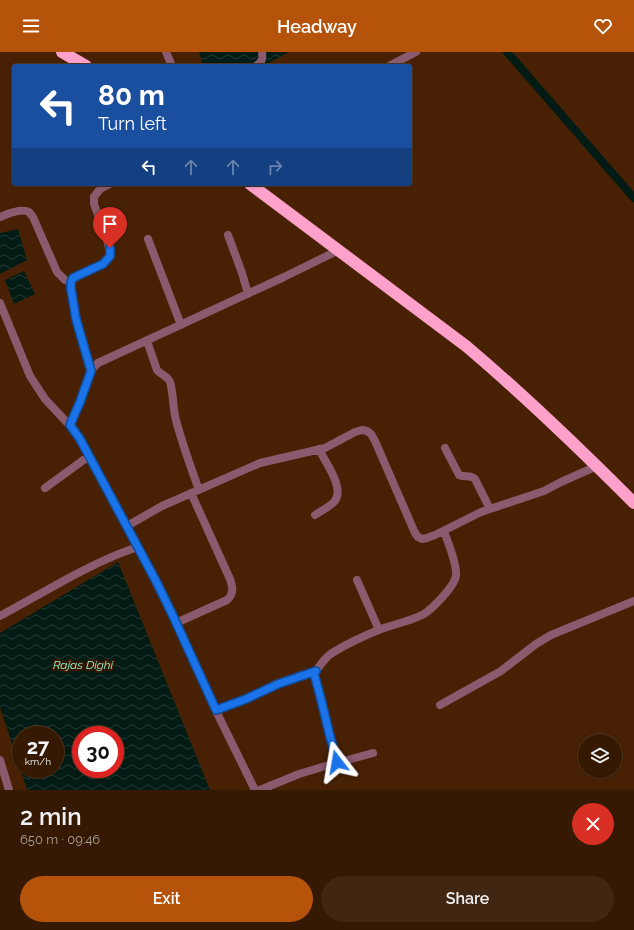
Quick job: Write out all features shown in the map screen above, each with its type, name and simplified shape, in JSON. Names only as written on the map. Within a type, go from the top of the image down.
[{"type":"highway","points":[[62,52],[83,64]]},
{"type":"highway","points":[[253,186],[466,346],[522,395],[634,503]]},
{"type":"street","points":[[166,52],[171,64]]},
{"type":"street","points":[[260,64],[263,59],[262,52]]},
{"type":"street","points":[[393,64],[416,52]]},
{"type":"street","points":[[91,371],[76,319],[71,282],[73,278],[103,264],[110,256],[110,248],[94,204],[94,197],[100,189],[106,186]]},
{"type":"street","points":[[0,216],[25,210],[29,212],[33,217],[56,272],[65,280],[71,282]]},
{"type":"street","points":[[228,235],[248,294]]},
{"type":"street","points":[[148,239],[182,325]]},
{"type":"street","points":[[70,425],[91,371],[98,363],[284,278],[339,250]]},
{"type":"street","points":[[0,303],[30,376],[45,399],[78,435],[127,526],[176,623],[255,790]]},
{"type":"street","points":[[146,342],[157,370],[168,378],[170,383],[181,439],[199,490]]},
{"type":"street","points":[[127,526],[162,506],[260,463],[326,448],[355,432],[362,430],[371,434],[375,441],[415,533],[422,539],[444,531],[471,516],[540,492],[597,466]]},
{"type":"street","points":[[445,448],[459,475],[471,476],[474,479],[490,509]]},
{"type":"street","points":[[315,515],[334,502],[338,496],[336,480],[319,449]]},
{"type":"street","points":[[45,488],[89,456]]},
{"type":"street","points":[[176,623],[227,600],[231,597],[233,590],[230,580],[191,493]]},
{"type":"street","points":[[337,762],[314,674],[327,657],[342,647],[380,630],[417,617],[433,608],[451,587],[456,575],[456,567],[444,531]]},
{"type":"street","points":[[0,616],[100,562],[138,548]]},
{"type":"street","points":[[357,580],[380,630]]},
{"type":"street","points":[[440,705],[501,671],[536,644],[551,635],[634,601]]},
{"type":"street","points":[[216,710],[246,699],[278,684],[316,671]]},
{"type":"street","points":[[260,790],[299,774],[372,752]]},
{"type":"street","points":[[0,760],[9,790]]},
{"type":"water","points":[[199,52],[289,52],[267,64],[202,64]]},
{"type":"water","points":[[18,229],[27,260],[0,274],[0,233]]},
{"type":"water","points":[[24,271],[35,294],[14,304],[5,280]]},
{"type":"water","name":"Rajas Dighi","points":[[118,562],[210,790],[27,790],[23,778],[64,778],[64,726],[12,726],[12,744],[0,707],[0,633]]},
{"type":"waterway","points":[[507,52],[634,198]]},
{"type":"route","points":[[110,248],[110,256],[103,264],[73,278],[71,282],[76,319],[91,371],[70,425],[80,439],[157,583],[216,710],[246,699],[278,684],[316,671],[314,674],[337,762]]}]
